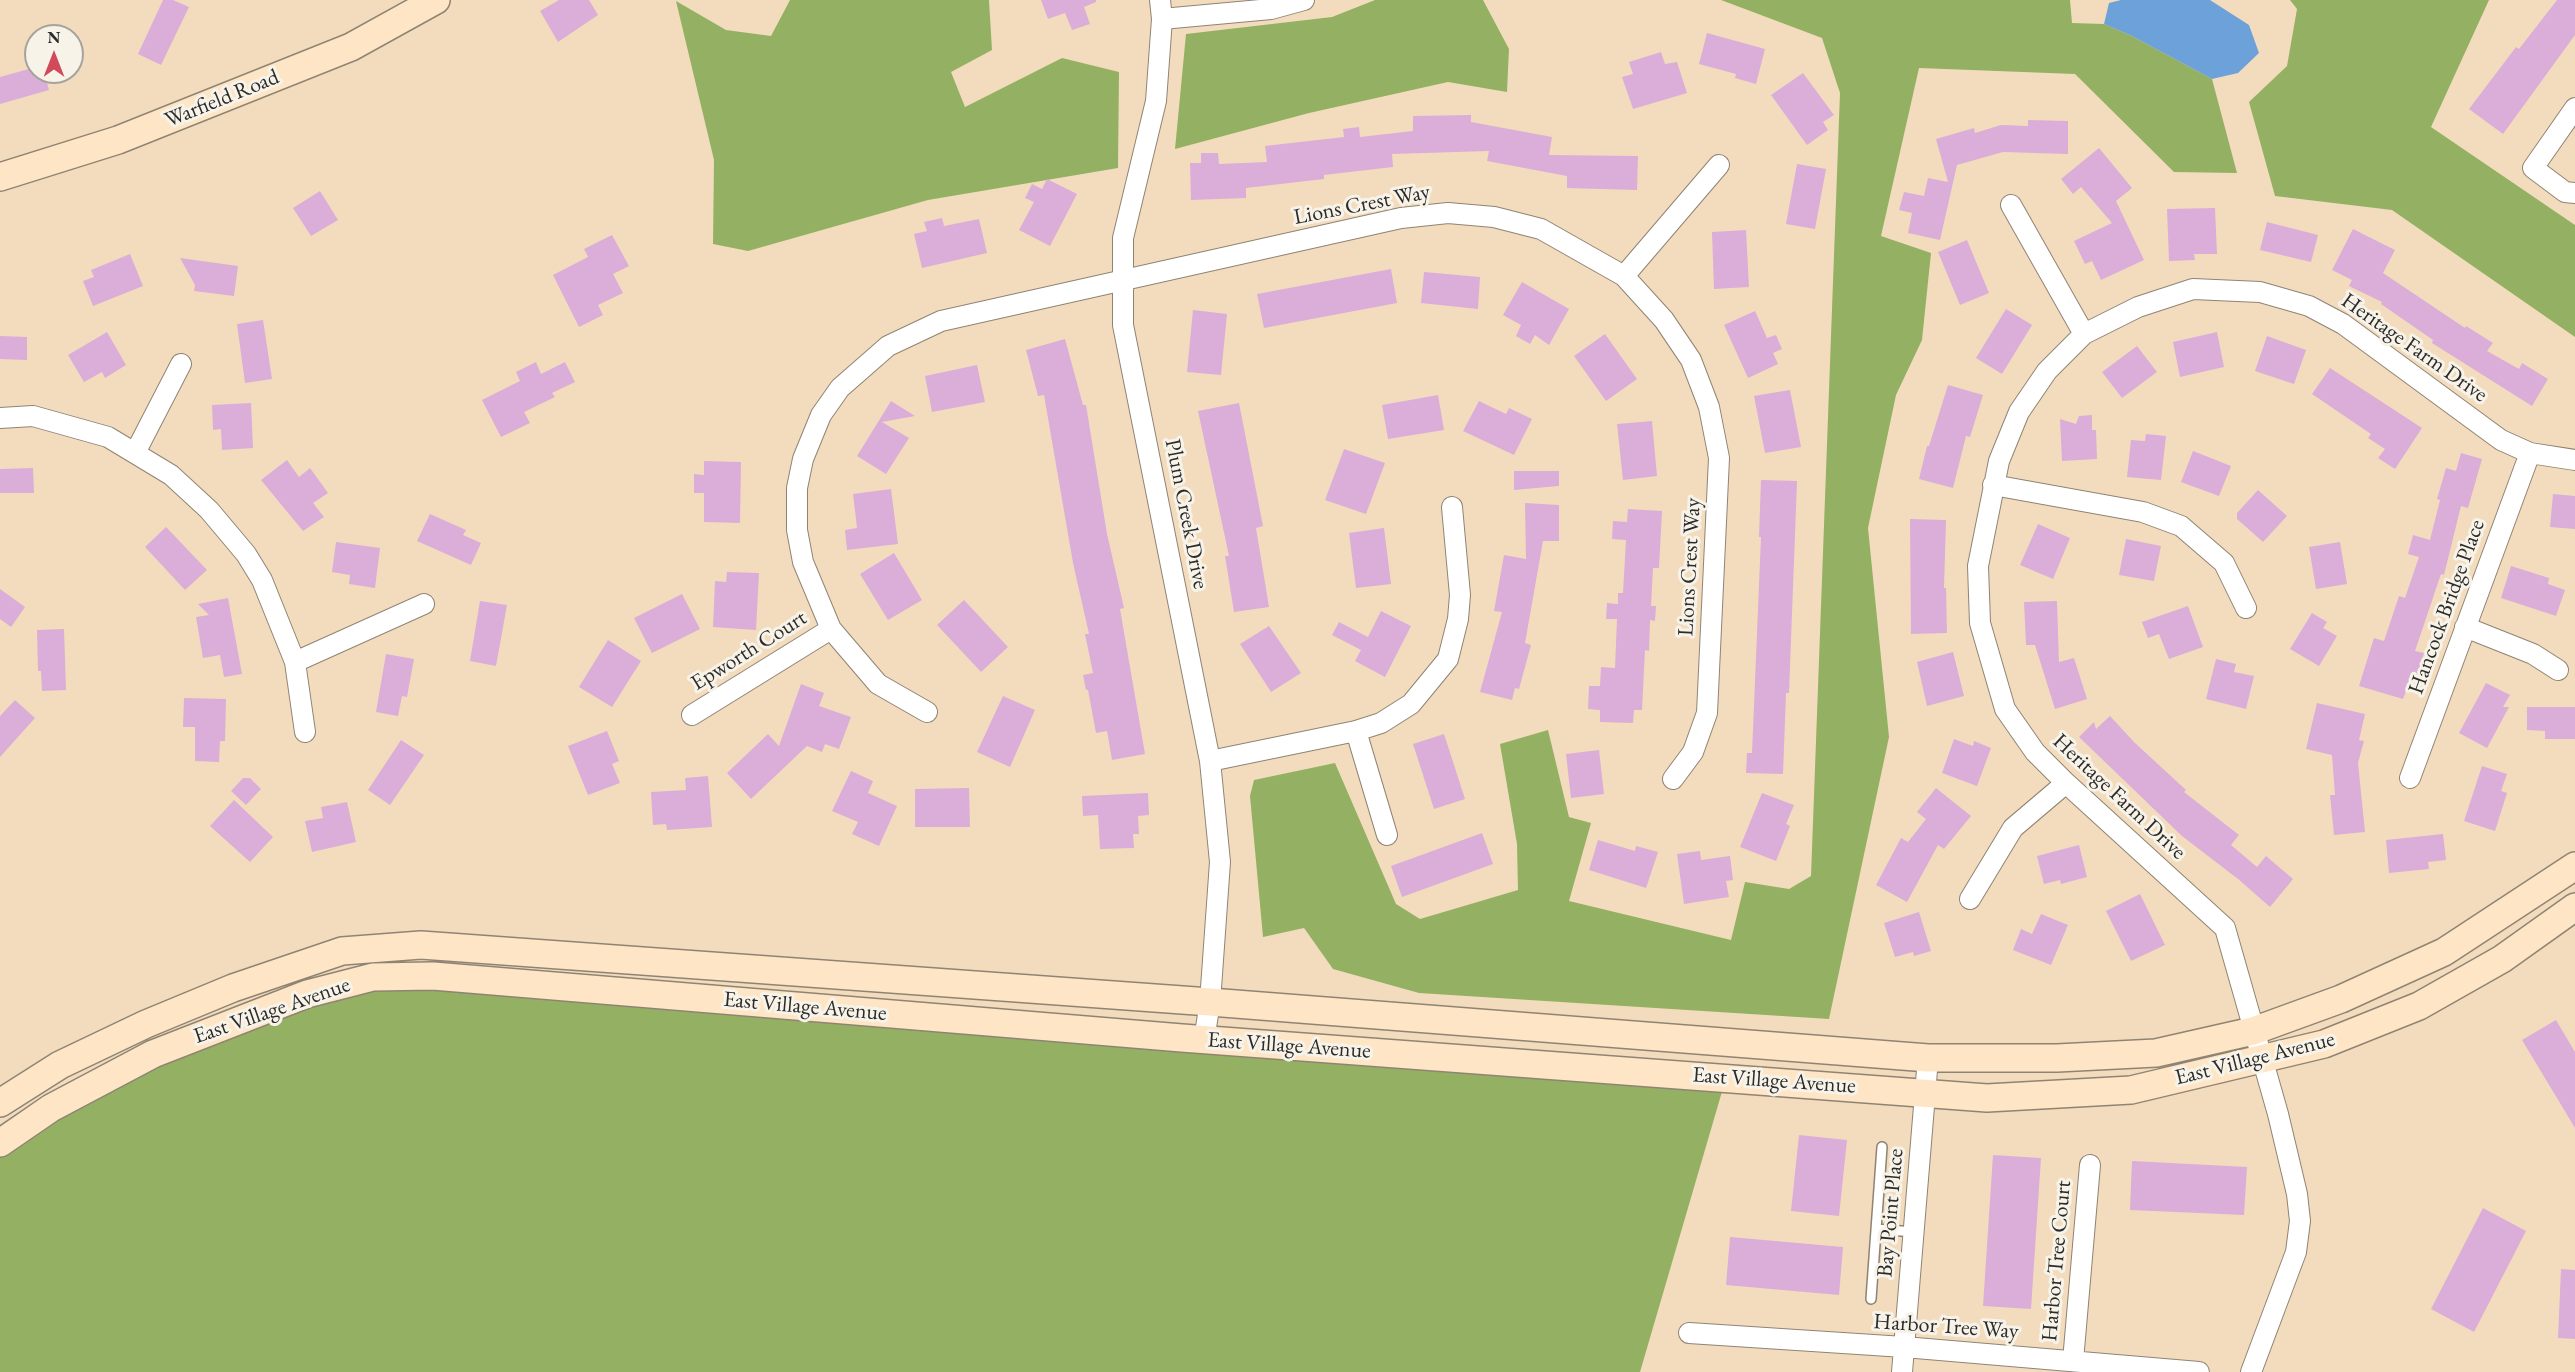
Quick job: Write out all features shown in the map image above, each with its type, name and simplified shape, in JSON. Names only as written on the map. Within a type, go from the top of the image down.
[{"type":"street","name":"Warfield Road","points":[[0,177],[118,140],[351,47],[436,0]]},
{"type":"street","points":[[1161,10],[1271,9],[1304,0]]},
{"type":"street","name":"Plum Creek Drive","points":[[1161,10],[1156,101],[1123,238],[1123,325],[1210,761],[1221,862],[1210,1002],[1204,1040]]},
{"type":"street","points":[[2575,108],[2533,168],[2565,192],[2575,192]]},
{"type":"street","points":[[1624,276],[1719,165]]},
{"type":"street","points":[[2011,205],[2084,334]]},
{"type":"street","name":"Lions Crest Way","points":[[927,712],[878,684],[831,628],[803,562],[797,530],[797,488],[803,459],[821,415],[840,388],[888,346],[941,321],[1401,218],[1448,213],[1494,217],[1541,229],[1624,276],[1664,320],[1690,360],[1709,407],[1719,458],[1707,713],[1693,752],[1672,779]]},
{"type":"street","name":"Heritage Farm Drive","points":[[2251,1372],[2296,1252],[2300,1221],[2294,1182],[2278,1114],[2225,928],[2066,783],[2035,752],[2005,709],[1980,623],[1978,566],[1992,485],[1999,461],[2019,412],[2047,371],[2084,334],[2138,307],[2193,289],[2260,292],[2309,306],[2343,324],[2501,440],[2529,453],[2575,460]]},
{"type":"street","points":[[135,453],[181,364]]},
{"type":"street","points":[[0,418],[33,416],[108,437],[171,475],[209,510],[246,554],[262,580],[295,662],[305,732]]},
{"type":"street","name":"Hancock Bridge Place","points":[[2410,778],[2529,453]]},
{"type":"street","points":[[1992,485],[2143,513],[2181,526],[2224,563],[2246,608]]},
{"type":"street","points":[[1210,761],[1356,731],[1381,723],[1411,704],[1448,658],[1458,619],[1460,595],[1452,507]]},
{"type":"street","points":[[295,662],[424,604]]},
{"type":"street","points":[[2465,627],[2534,654],[2558,670]]},
{"type":"street","name":"Epworth Court","points":[[692,714],[831,628]]},
{"type":"street","points":[[1356,731],[1387,835]]},
{"type":"street","points":[[1970,899],[2013,828],[2066,783]]},
{"type":"street","name":"East Village Avenue","points":[[0,1103],[60,1065],[146,1024],[233,988],[342,951],[421,945],[1210,1002],[1928,1058],[2056,1058],[2156,1053],[2253,1031],[2342,999],[2444,952],[2572,875]]},
{"type":"street","name":"East Village Avenue","points":[[0,1143],[51,1108],[153,1054],[307,994],[372,977],[433,976],[1204,1040],[1987,1098],[2131,1090],[2325,1044],[2418,1006],[2502,959],[2575,907]]},
{"type":"street","name":"Bay Point Place","points":[[1902,1372],[1928,1058]]},
{"type":"street","name":"Harbor Tree Court","points":[[2073,1361],[2090,1165]]},
{"type":"street","name":"Harbor Tree Way","points":[[1689,1333],[1904,1347],[2199,1372]]},
{"type":"lane","points":[[1871,1299],[1882,1147]]},
{"type":"lane","points":[[1876,1229],[1914,1232]]},
{"type":"green space","points":[[790,0],[989,0],[992,50],[951,72],[965,107],[1062,58],[1119,72],[1118,168],[928,200],[748,251],[713,244],[714,160],[676,1],[726,30],[771,36]]},
{"type":"green space","points":[[1375,0],[1483,0],[1509,49],[1507,92],[1448,82],[1309,113],[1175,149],[1186,34],[1332,17]]},
{"type":"green space","points":[[1721,0],[2070,0],[2072,23],[2104,24],[2132,36],[2212,79],[2237,173],[2174,172],[2075,74],[1919,68],[1881,236],[1931,253],[1922,340],[1896,395],[1868,528],[1889,737],[1829,1019],[1419,993],[1333,969],[1304,928],[1263,937],[1250,796],[1254,780],[1335,763],[1396,904],[1420,919],[1518,890],[1517,844],[1500,744],[1548,730],[1569,817],[1591,823],[1569,901],[1731,940],[1745,882],[1789,889],[1811,876],[1840,93],[1822,38]]},
{"type":"green space","points":[[2290,0],[2489,0],[2431,127],[2575,225],[2575,337],[2392,210],[2275,196],[2249,102],[2287,66],[2297,9]]},
{"type":"green space","points":[[373,977],[1726,1078],[1640,1372],[0,1372],[0,1143],[51,1108]]},
{"type":"water","points":[[2121,0],[2210,0],[2249,25],[2259,53],[2238,73],[2212,79],[2132,36],[2104,24],[2109,3]]},
{"type":"building","points":[[163,0],[173,0],[189,7],[161,65],[138,54]]},
{"type":"building","points":[[559,0],[589,0],[598,15],[558,42],[540,11]]},
{"type":"building","points":[[1041,0],[1096,0],[1096,2],[1084,7],[1090,24],[1072,30],[1065,13],[1048,19]]},
{"type":"building","points":[[2557,0],[2575,0],[2575,35],[2503,134],[2469,109],[2516,47],[2519,49]]},
{"type":"building","points":[[1707,33],[1765,49],[1756,84],[1735,78],[1736,74],[1699,64]]},
{"type":"building","points":[[1661,52],[1665,64],[1677,62],[1687,93],[1633,109],[1622,77],[1633,74],[1629,62]]},
{"type":"building","points":[[24,70],[24,84],[47,84],[49,90],[0,104],[0,77]]},
{"type":"building","points":[[1803,73],[1834,115],[1823,122],[1828,130],[1807,145],[1771,95]]},
{"type":"building","points":[[1471,115],[1471,122],[1552,137],[1549,155],[1638,156],[1637,190],[1567,188],[1567,176],[1487,161],[1489,151],[1392,154],[1393,167],[1324,175],[1324,179],[1246,188],[1246,198],[1191,200],[1190,163],[1201,163],[1201,153],[1218,153],[1219,164],[1267,162],[1265,146],[1344,137],[1343,129],[1359,127],[1360,137],[1413,131],[1413,116]]},
{"type":"building","points":[[2028,120],[2068,121],[2068,154],[2003,152],[1957,165],[1940,240],[1908,233],[1912,213],[1899,210],[1904,192],[1924,196],[1928,178],[1948,182],[1936,139],[1974,128],[1975,133],[2001,125],[2028,126]]},
{"type":"building","points":[[2099,148],[2132,188],[2116,201],[2144,260],[2101,280],[2092,261],[2085,264],[2074,241],[2112,223],[2081,187],[2073,194],[2061,179]]},
{"type":"building","points":[[1797,164],[1826,169],[1815,229],[1786,224]]},
{"type":"building","points":[[1047,179],[1077,194],[1050,246],[1019,230],[1034,202],[1025,198],[1032,184],[1042,189]]},
{"type":"building","points":[[320,191],[338,220],[311,236],[293,208]]},
{"type":"building","points":[[2215,208],[2217,254],[2194,254],[2195,260],[2169,261],[2167,209]]},
{"type":"building","points":[[942,218],[944,226],[979,219],[987,253],[922,268],[914,234],[927,231],[924,222]]},
{"type":"building","points":[[2267,222],[2318,235],[2311,262],[2260,250]]},
{"type":"building","points":[[2353,229],[2395,250],[2383,273],[2465,328],[2466,326],[2493,343],[2487,351],[2519,369],[2522,363],[2548,379],[2532,406],[2432,343],[2433,340],[2381,304],[2382,302],[2349,286],[2352,280],[2332,270]]},
{"type":"building","points":[[1746,230],[1749,287],[1714,289],[1712,232]]},
{"type":"building","points":[[612,235],[629,266],[613,274],[623,293],[598,305],[603,315],[579,327],[553,275],[588,257],[584,249]]},
{"type":"building","points":[[1967,240],[1989,293],[1960,305],[1938,252]]},
{"type":"building","points":[[130,254],[143,286],[93,306],[83,281],[94,277],[91,270]]},
{"type":"building","points":[[180,258],[238,266],[234,296],[194,291],[195,285]]},
{"type":"building","points":[[1391,269],[1397,303],[1264,328],[1257,294]]},
{"type":"building","points":[[1424,272],[1480,277],[1478,309],[1421,303]]},
{"type":"building","points":[[1522,282],[1569,309],[1549,345],[1535,335],[1530,344],[1516,336],[1521,325],[1503,315]]},
{"type":"building","points":[[2006,309],[2032,325],[2002,374],[1976,358]]},
{"type":"building","points":[[1193,310],[1227,314],[1221,375],[1187,372]]},
{"type":"building","points":[[1755,311],[1767,338],[1776,335],[1782,349],[1773,353],[1778,364],[1748,378],[1724,325]]},
{"type":"building","points":[[263,320],[272,379],[245,383],[237,324]]},
{"type":"building","points":[[107,332],[126,365],[105,378],[102,372],[84,382],[68,355]]},
{"type":"building","points":[[2217,332],[2224,367],[2180,377],[2173,342]]},
{"type":"building","points":[[1605,334],[1637,379],[1606,401],[1574,356]]},
{"type":"building","points":[[0,336],[27,337],[27,360],[0,359]]},
{"type":"building","points":[[2267,336],[2306,350],[2294,384],[2255,371]]},
{"type":"building","points":[[1065,339],[1083,405],[1086,405],[1107,534],[1124,608],[1120,609],[1145,754],[1112,760],[1107,731],[1096,733],[1088,690],[1086,690],[1083,675],[1093,673],[1085,634],[1089,634],[1073,563],[1044,395],[1038,396],[1026,350]]},
{"type":"building","points":[[2137,346],[2157,372],[2122,398],[2102,372]]},
{"type":"building","points":[[536,362],[541,374],[565,362],[575,382],[552,393],[555,397],[524,412],[530,423],[501,437],[482,400],[520,381],[516,372]]},
{"type":"building","points":[[977,365],[985,402],[932,412],[925,376]]},
{"type":"building","points":[[2330,368],[2422,428],[2395,469],[2378,458],[2385,449],[2368,438],[2371,434],[2312,394]]},
{"type":"building","points":[[1948,385],[1983,395],[1970,437],[1966,436],[1953,488],[1919,479],[1927,446],[1929,446]]},
{"type":"building","points":[[1790,390],[1801,447],[1765,453],[1754,396]]},
{"type":"building","points":[[1438,395],[1444,430],[1388,439],[1382,405]]},
{"type":"building","points":[[891,401],[915,416],[882,422],[909,438],[886,474],[857,456]]},
{"type":"building","points":[[1479,401],[1506,414],[1509,408],[1532,419],[1514,455],[1463,431]]},
{"type":"building","points":[[251,403],[253,448],[222,450],[221,429],[213,430],[212,405]]},
{"type":"building","points":[[1239,403],[1263,526],[1256,528],[1269,607],[1234,612],[1225,556],[1229,556],[1198,411]]},
{"type":"building","points":[[2092,415],[2092,430],[2096,430],[2097,459],[2062,461],[2060,419],[2076,424],[2079,416]]},
{"type":"building","points":[[1652,421],[1657,476],[1623,480],[1617,424]]},
{"type":"building","points":[[2146,434],[2166,436],[2161,480],[2127,477],[2131,440],[2145,441]]},
{"type":"building","points":[[1344,449],[1385,463],[1366,514],[1325,500]]},
{"type":"building","points":[[2193,451],[2231,466],[2219,496],[2181,482]]},
{"type":"building","points":[[2461,453],[2482,459],[2468,508],[2461,506],[2444,575],[2441,574],[2415,651],[2424,653],[2416,679],[2411,677],[2403,699],[2359,686],[2374,638],[2384,641],[2399,596],[2405,598],[2419,557],[2408,554],[2413,535],[2430,540],[2440,500],[2437,499],[2446,468],[2456,471]]},
{"type":"building","points":[[287,460],[299,477],[310,468],[328,493],[313,503],[324,517],[303,531],[261,480]]},
{"type":"building","points":[[704,461],[741,462],[740,523],[704,522],[704,493],[694,493],[694,474],[704,475]]},
{"type":"building","points":[[33,468],[34,493],[0,493],[0,469]]},
{"type":"building","points":[[1514,471],[1559,471],[1559,486],[1514,490]]},
{"type":"building","points":[[1761,480],[1797,481],[1789,693],[1786,693],[1783,774],[1746,773],[1747,753],[1752,753],[1761,537],[1759,537]]},
{"type":"building","points":[[891,489],[898,544],[847,550],[845,530],[857,528],[853,494]]},
{"type":"building","points":[[2258,490],[2287,516],[2263,542],[2237,519],[2237,513]]},
{"type":"building","points":[[2553,494],[2575,496],[2575,529],[2550,527]]},
{"type":"building","points":[[1525,503],[1559,505],[1559,541],[1543,541],[1525,643],[1531,645],[1519,689],[1515,688],[1512,700],[1480,692],[1502,612],[1494,611],[1504,555],[1526,559]]},
{"type":"building","points":[[1628,509],[1662,511],[1659,568],[1653,568],[1651,606],[1656,606],[1655,621],[1650,620],[1649,651],[1645,650],[1642,710],[1634,710],[1633,723],[1600,722],[1600,710],[1588,709],[1589,686],[1600,686],[1601,667],[1615,668],[1617,619],[1606,619],[1607,603],[1618,604],[1618,593],[1623,593],[1626,540],[1612,539],[1613,521],[1627,522]]},
{"type":"building","points":[[430,514],[466,530],[463,535],[481,543],[471,565],[417,541]]},
{"type":"building","points":[[1910,519],[1946,520],[1944,588],[1946,588],[1947,633],[1911,634]]},
{"type":"building","points":[[2038,524],[2070,538],[2053,579],[2020,565]]},
{"type":"building","points":[[166,527],[207,570],[185,590],[145,547]]},
{"type":"building","points":[[1384,528],[1391,584],[1356,588],[1349,533]]},
{"type":"building","points":[[2126,539],[2161,546],[2154,581],[2119,575]]},
{"type":"building","points":[[336,542],[380,548],[375,588],[349,584],[350,575],[332,572]]},
{"type":"building","points":[[2340,542],[2347,584],[2316,589],[2309,547]]},
{"type":"building","points":[[894,553],[922,600],[888,620],[860,574]]},
{"type":"building","points":[[2511,566],[2549,578],[2548,584],[2565,590],[2556,616],[2501,598]]},
{"type":"building","points":[[727,572],[759,573],[756,630],[713,627],[715,581],[726,582]]},
{"type":"building","points":[[0,589],[25,607],[11,627],[0,619]]},
{"type":"building","points":[[682,594],[700,629],[652,653],[634,618]]},
{"type":"building","points":[[228,598],[242,674],[224,677],[220,655],[203,658],[196,617],[209,615],[198,604]]},
{"type":"building","points":[[964,600],[1008,647],[981,672],[937,625]]},
{"type":"building","points":[[480,601],[507,605],[496,666],[470,661]]},
{"type":"building","points":[[2057,601],[2059,662],[2074,658],[2087,699],[2055,709],[2035,645],[2026,645],[2024,602]]},
{"type":"building","points":[[2188,606],[2203,647],[2169,659],[2159,634],[2148,638],[2142,622]]},
{"type":"building","points":[[1381,611],[1411,626],[1385,677],[1355,661],[1361,650],[1332,635],[1339,622],[1368,637]]},
{"type":"building","points":[[2312,613],[2327,622],[2323,628],[2337,636],[2319,666],[2290,649]]},
{"type":"building","points":[[1269,626],[1301,673],[1271,692],[1240,644]]},
{"type":"building","points":[[64,629],[66,690],[42,691],[41,671],[38,671],[37,630]]},
{"type":"building","points":[[608,640],[641,661],[612,707],[579,687]]},
{"type":"building","points":[[1953,652],[1964,696],[1927,706],[1917,662]]},
{"type":"building","points":[[386,654],[414,659],[407,697],[402,696],[398,716],[376,712]]},
{"type":"building","points":[[2216,659],[2236,664],[2234,672],[2254,676],[2246,709],[2206,699]]},
{"type":"building","points":[[2486,683],[2510,695],[2503,707],[2509,707],[2487,748],[2459,733]]},
{"type":"building","points":[[801,684],[824,693],[819,706],[851,717],[839,749],[825,744],[822,752],[807,746],[751,799],[727,773],[768,734],[779,746]]},
{"type":"building","points":[[1003,696],[1035,710],[1010,767],[977,752]]},
{"type":"building","points":[[184,698],[226,699],[225,741],[220,741],[219,762],[195,761],[195,727],[183,727]]},
{"type":"building","points":[[15,700],[35,718],[0,757],[0,716]]},
{"type":"building","points":[[2317,703],[2365,714],[2359,740],[2364,741],[2358,763],[2365,832],[2334,835],[2330,795],[2335,795],[2332,755],[2306,749]]},
{"type":"building","points":[[2527,707],[2575,707],[2575,739],[2545,739],[2545,731],[2527,730]]},
{"type":"building","points":[[2110,716],[2134,742],[2186,790],[2184,792],[2239,835],[2231,845],[2257,867],[2266,856],[2293,879],[2270,907],[2182,836],[2079,737],[2094,722],[2096,729]]},
{"type":"building","points":[[607,731],[619,761],[612,764],[620,783],[588,795],[568,746]]},
{"type":"building","points":[[1444,734],[1465,799],[1434,809],[1413,744]]},
{"type":"building","points":[[1954,739],[1973,746],[1974,741],[1991,748],[1977,786],[1942,773]]},
{"type":"building","points":[[401,740],[424,755],[390,805],[368,790]]},
{"type":"building","points":[[1599,750],[1604,794],[1571,798],[1566,754]]},
{"type":"building","points":[[2482,766],[2507,774],[2501,791],[2507,793],[2495,831],[2464,821]]},
{"type":"building","points":[[851,771],[873,781],[868,793],[897,806],[879,846],[852,834],[858,822],[832,811]]},
{"type":"building","points":[[708,776],[712,827],[667,830],[666,824],[653,825],[651,792],[686,790],[685,778]]},
{"type":"building","points":[[243,778],[250,778],[261,789],[246,805],[231,791]]},
{"type":"building","points":[[969,788],[970,827],[915,827],[915,789]]},
{"type":"building","points":[[1936,788],[1971,816],[1944,849],[1938,845],[1907,902],[1876,885],[1901,838],[1908,842],[1926,819],[1917,812]]},
{"type":"building","points":[[1148,793],[1149,815],[1138,816],[1139,834],[1133,834],[1134,848],[1100,849],[1098,815],[1083,816],[1082,796]]},
{"type":"building","points":[[1762,793],[1794,805],[1786,824],[1790,826],[1776,861],[1740,847]]},
{"type":"building","points":[[234,800],[273,837],[250,862],[210,826]]},
{"type":"building","points":[[347,802],[356,842],[312,852],[305,821],[323,818],[321,807]]},
{"type":"building","points":[[1482,833],[1493,864],[1402,897],[1391,866]]},
{"type":"building","points":[[2443,834],[2446,860],[2428,862],[2429,869],[2389,873],[2386,840]]},
{"type":"building","points":[[1598,840],[1635,851],[1636,846],[1658,852],[1646,888],[1589,870]]},
{"type":"building","points":[[2079,845],[2087,877],[2061,884],[2060,880],[2044,884],[2037,856]]},
{"type":"building","points":[[1700,851],[1701,860],[1730,856],[1733,880],[1726,881],[1729,897],[1684,904],[1677,854]]},
{"type":"building","points":[[2140,894],[2165,945],[2131,961],[2106,911]]},
{"type":"building","points":[[1919,912],[1931,951],[1914,956],[1913,952],[1895,957],[1884,923]]},
{"type":"building","points":[[2041,914],[2068,925],[2051,965],[2013,950],[2021,929],[2032,934]]},
{"type":"building","points":[[2556,1020],[2575,1052],[2575,1128],[2522,1040]]},
{"type":"building","points":[[1799,1135],[1847,1140],[1839,1216],[1791,1211]]},
{"type":"building","points":[[1993,1155],[2041,1158],[2031,1309],[1983,1306]]},
{"type":"building","points":[[2132,1161],[2247,1167],[2244,1215],[2130,1210]]},
{"type":"building","points":[[2483,1208],[2526,1231],[2474,1332],[2431,1309]]},
{"type":"building","points":[[1730,1237],[1843,1247],[1839,1295],[1726,1285]]},
{"type":"building","points":[[2561,1269],[2575,1270],[2575,1339],[2558,1338]]}]
